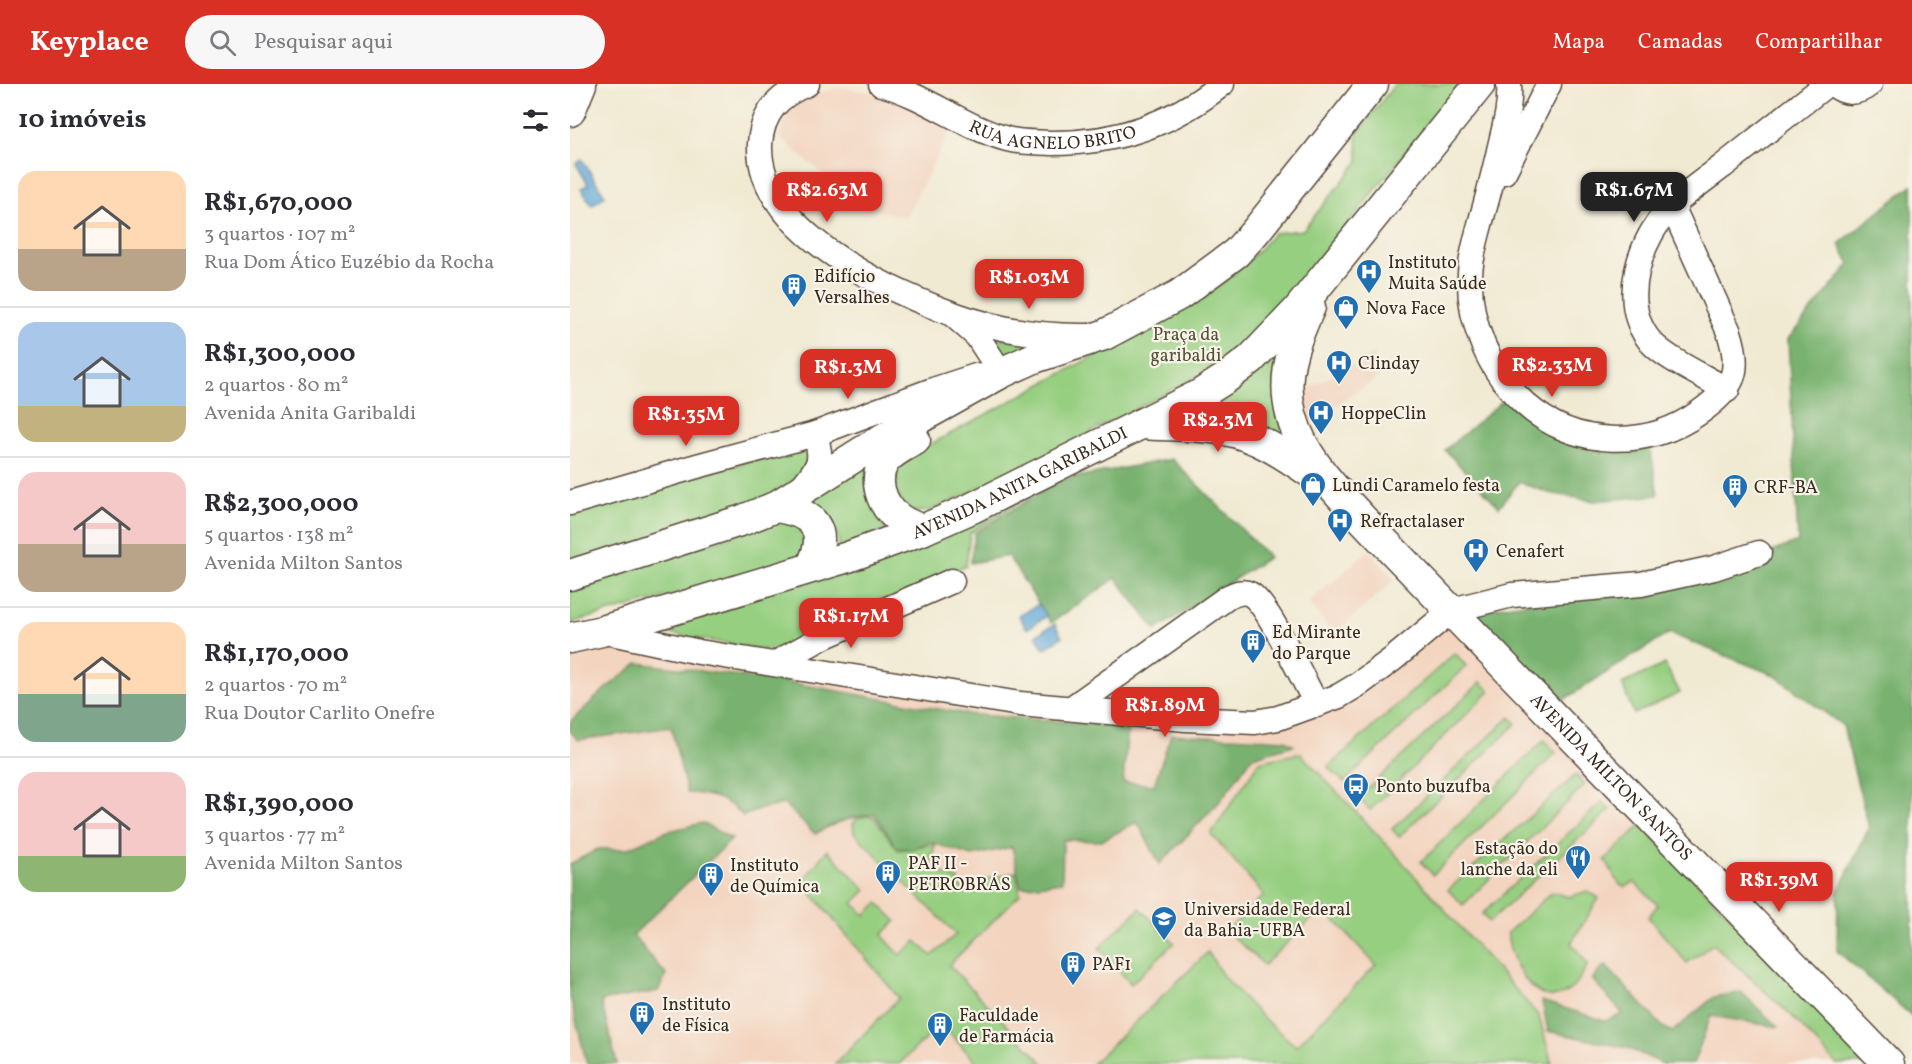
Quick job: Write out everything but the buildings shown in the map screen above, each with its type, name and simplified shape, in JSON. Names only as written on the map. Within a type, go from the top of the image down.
[{"type":"main road","points":[[570,111],[581,84]]},
{"type":"main road","points":[[922,530],[897,518],[880,493],[878,481],[880,471],[890,456],[1179,295],[1236,253],[1373,84]]},
{"type":"main road","name":"AVENIDA ANITA GARIBALDI","points":[[570,639],[848,557],[922,530],[972,508],[1201,394],[1251,359],[1322,283],[1480,84]]},
{"type":"main road","name":"AVENIDA MILTON SANTOS","points":[[1322,283],[1298,334],[1291,357],[1287,389],[1289,411],[1296,432],[1309,456],[1335,489],[1889,1064]]},
{"type":"main road","points":[[570,575],[743,520],[785,500],[917,418],[1001,373],[1035,358],[1104,335]]},
{"type":"main road","name":"AVENIDA MILTON SANTOS","points":[[1141,424],[1226,430],[1247,436],[1300,465],[1335,489]]},
{"type":"main road","points":[[785,500],[817,527],[820,539],[818,554],[811,567]]},
{"type":"street","points":[[807,84],[777,100],[766,120],[760,141],[760,159],[764,175],[780,203],[813,238],[848,266],[874,280],[951,313],[1006,328],[1037,333],[1067,336],[1104,335]]},
{"type":"street","name":"RUA AGNELO BRITO","points":[[881,84],[907,94],[976,128],[1008,140],[1053,143],[1092,141],[1124,136],[1158,124],[1185,110],[1222,84]]},
{"type":"street","points":[[1509,84],[1509,103],[1474,249],[1470,274],[1472,305],[1479,334],[1491,362],[1507,386],[1526,405],[1551,422],[1576,432],[1605,439],[1636,439],[1664,432],[1685,423],[1727,390],[1734,376],[1735,349],[1672,206]]},
{"type":"street","points":[[1483,215],[1549,84]]},
{"type":"street","points":[[1727,390],[1666,354],[1651,342],[1639,325],[1634,305],[1634,282],[1638,264],[1645,245],[1672,206],[1827,84]]},
{"type":"street","points":[[1833,84],[1849,93],[1860,91],[1870,84]]},
{"type":"street","points":[[570,503],[815,434],[933,390],[976,376],[1001,373],[977,336],[951,313]]},
{"type":"street","points":[[785,500],[814,471],[819,462],[821,453],[815,434]]},
{"type":"street","points":[[602,631],[689,650],[1020,704],[1186,719],[1255,722],[1278,718],[1339,696],[1359,684],[1452,610],[1512,595],[1641,584],[1714,568],[1760,553]]},
{"type":"street","points":[[776,663],[825,636],[952,581]]},
{"type":"street","points":[[1073,707],[1228,597],[1244,592],[1251,594],[1267,613],[1317,705]]},
{"type":"street","points":[[825,636],[836,674]]},
{"type":"shaded area","points":[[841,87],[893,96],[953,125],[906,217],[839,201],[830,180],[779,137],[789,108],[808,96]]},
{"type":"shaded area","name":"Clinday","points":[[1374,354],[1378,378],[1309,422],[1296,394]]},
{"type":"shaded area","points":[[1369,550],[1395,580],[1334,633],[1308,603]]},
{"type":"shaded area","name":"Universidade Federal da Bahia-UFBA","points":[[1444,618],[1877,1064],[570,1064],[570,652],[641,634],[1114,708],[1287,716]]},
{"type":"green space","name":"Praça da garibaldi","points":[[1395,84],[1460,84],[1293,293],[1244,345],[1214,368],[1014,472],[930,511],[912,512],[902,504],[896,491],[898,469],[901,463],[911,455],[1203,297],[1241,268],[1274,233],[1303,230],[1358,162],[1357,133]]},
{"type":"green space","points":[[1912,185],[1912,1016],[1837,951],[1838,892],[1869,828],[1843,726],[1774,675],[1669,633],[1563,700],[1469,611],[1700,579],[1798,542],[1788,339],[1850,264],[1839,244]]},
{"type":"green space","points":[[986,337],[1044,343],[1004,359]]},
{"type":"green space","points":[[1286,341],[1304,458],[1177,421]]},
{"type":"green space","points":[[1505,399],[1585,447],[1614,453],[1650,445],[1658,495],[1594,501],[1549,493],[1519,482],[1499,507],[1445,450]]},
{"type":"green space","points":[[811,449],[818,463],[775,500],[570,565],[570,508],[782,453]]},
{"type":"green space","points":[[871,458],[873,505],[887,531],[839,548],[836,531],[829,518],[802,500]]},
{"type":"green space","points":[[1172,459],[1269,557],[1156,630],[1116,578],[1051,623],[1008,556],[970,563],[975,533],[1060,480]]},
{"type":"green space","points":[[1046,485],[970,533],[966,566],[778,650],[765,650],[649,630]]},
{"type":"green space","points":[[789,518],[807,522],[801,560],[570,623],[570,588]]},
{"type":"green space","points":[[1455,653],[1466,666],[1344,782],[1328,767]]},
{"type":"green space","points":[[638,663],[793,683],[967,714],[1128,727],[1123,782],[1154,785],[1171,734],[1285,740],[1294,745],[1252,757],[1221,800],[1160,864],[1137,822],[1101,841],[1063,840],[1062,882],[1021,887],[1012,847],[972,856],[930,842],[912,849],[897,848],[875,814],[844,820],[815,834],[784,804],[743,816],[718,798],[687,793],[671,727],[578,740],[570,731],[570,722],[604,690]]},
{"type":"green space","points":[[1665,664],[1680,693],[1634,714],[1622,684]]},
{"type":"green space","points":[[1481,682],[1490,691],[1370,810],[1358,798]]},
{"type":"green space","points":[[1510,717],[1516,724],[1399,837],[1392,829]]},
{"type":"green space","points":[[1544,740],[1556,753],[1433,875],[1421,862]]},
{"type":"green space","points":[[1300,753],[1389,847],[1539,1016],[1552,1064],[1092,1064],[1208,952],[1223,976],[1266,1021],[1296,1046],[1376,965],[1323,908],[1264,965],[1227,931],[1264,895],[1211,834],[1259,762]]},
{"type":"green space","points":[[1576,775],[1585,785],[1463,905],[1448,890]]},
{"type":"green space","points":[[1602,802],[1610,810],[1489,922],[1482,914]]},
{"type":"green space","points":[[874,817],[898,850],[935,845],[929,869],[959,879],[959,887],[971,889],[982,887],[981,880],[1016,872],[1020,894],[949,965],[1044,1064],[978,1064],[941,1024],[899,1064],[835,1064],[899,998],[802,882],[827,850],[866,890],[853,903],[865,915],[878,903],[896,921],[882,935],[900,955],[916,941],[932,956],[956,934],[854,833],[853,824],[858,818]]},
{"type":"green space","points":[[702,823],[732,839],[633,935],[666,975],[658,991],[601,1001],[617,1064],[587,1064],[570,997],[570,864],[598,849],[626,849],[665,832]]},
{"type":"green space","points":[[1641,825],[1874,1064],[1836,1064],[1792,1016],[1713,944],[1687,963],[1648,917],[1658,905],[1634,882],[1626,887],[1620,885],[1605,860]]},
{"type":"green space","points":[[1587,891],[1599,898],[1571,943],[1588,964],[1576,984],[1568,992],[1557,996],[1547,996],[1529,984],[1522,974],[1511,952],[1508,932],[1552,892],[1569,897]]},
{"type":"green space","points":[[1140,908],[1174,943],[1131,984],[1099,948]]},
{"type":"green space","points":[[1605,965],[1663,1027],[1672,1032],[1714,997],[1741,992],[1778,1027],[1711,1016],[1693,1064],[1663,1064],[1628,1048],[1548,1031],[1542,1001],[1605,1021],[1623,1014],[1592,979]]},
{"type":"water","points":[[582,159],[605,196],[592,205],[581,189],[588,184],[576,164]]},
{"type":"water","points":[[1039,604],[1047,616],[1027,629],[1019,616]]},
{"type":"water","points":[[1055,624],[1062,637],[1044,649],[1036,635]]},
{"type":"place","name":"Instituto Muita Saúde","points":[[1369,295]]},
{"type":"place","name":"Edifício Versalhes","points":[[794,309]]},
{"type":"place","name":"Nova Face","points":[[1346,331]]},
{"type":"place","name":"Clinday","points":[[1339,386]]},
{"type":"place","name":"HoppeClin","points":[[1321,436]]},
{"type":"place","name":"Lundi Caramelo festa","points":[[1313,508]]},
{"type":"place","name":"CRF-BA","points":[[1735,510]]},
{"type":"place","name":"Refractalaser","points":[[1340,544]]},
{"type":"place","name":"Cenafert","points":[[1476,574]]},
{"type":"place","name":"Ed Mirante do Parque","points":[[1253,665]]},
{"type":"place","name":"Ponto buzufba","points":[[1356,809]]},
{"type":"place","name":"Estação do lanche da eli","points":[[1578,881]]},
{"type":"place","name":"PAF II - PETROBRÁS","points":[[888,896]]},
{"type":"place","name":"Instituto de Química","points":[[711,898]]},
{"type":"place","name":"Universidade Federal da Bahia-UFBA","points":[[1164,942]]},
{"type":"place","name":"PAF1","points":[[1073,987]]},
{"type":"place","name":"Instituto de Física","points":[[642,1037]]},
{"type":"place","name":"Faculdade de Farmácia","points":[[940,1048]]}]
